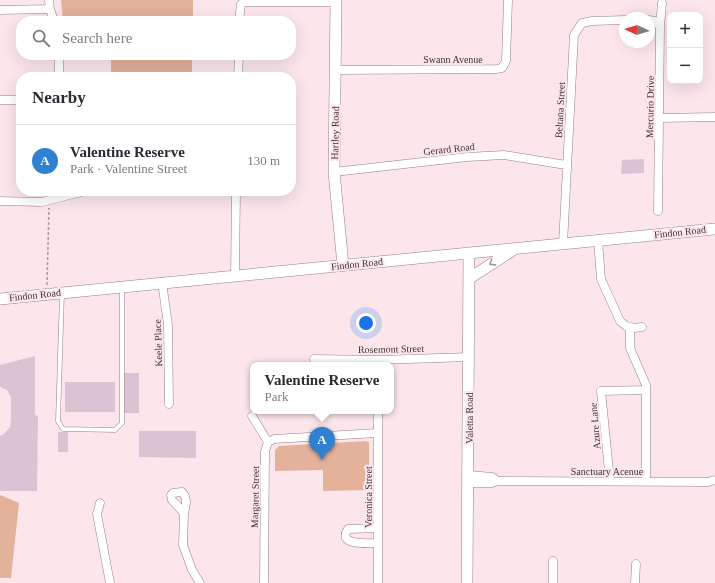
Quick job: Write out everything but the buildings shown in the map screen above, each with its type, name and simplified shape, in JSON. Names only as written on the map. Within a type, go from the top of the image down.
[{"type":"main road","name":"Hartley Road","points":[[336,1],[334,172],[343,265]]},
{"type":"main road","name":"Findon Road","points":[[0,299],[715,229]]},
{"type":"main road","points":[[470,278],[515,248]]},
{"type":"main road","name":"Valetta Road","points":[[467,583],[469,479],[469,253]]},
{"type":"street","points":[[49,0],[52,16]]},
{"type":"street","name":"Swann Avenue","points":[[336,70],[502,68],[506,61],[508,0]]},
{"type":"street","points":[[239,16],[241,4],[245,2],[336,1]]},
{"type":"street","name":"Mercurio Drive","points":[[658,211],[660,26],[662,3]]},
{"type":"street","points":[[0,10],[50,9]]},
{"type":"street","name":"Beltana Street","points":[[563,244],[574,34],[582,23],[592,21],[619,20]]},
{"type":"street","points":[[655,21],[660,26]]},
{"type":"street","points":[[59,60],[59,72]]},
{"type":"street","points":[[238,60],[238,72]]},
{"type":"street","points":[[0,100],[16,100]]},
{"type":"street","points":[[659,118],[715,117]]},
{"type":"street","name":"Gerard Road","points":[[334,172],[467,157],[504,155],[566,166]]},
{"type":"street","points":[[0,201],[42,202],[54,196]]},
{"type":"street","points":[[235,276],[236,196]]},
{"type":"street","points":[[598,240],[601,279],[620,321],[626,326],[642,327]]},
{"type":"street","name":"Keele Place","points":[[162,282],[168,325],[169,404]]},
{"type":"street","points":[[630,327],[630,348],[646,385],[646,482]]},
{"type":"street","name":"Rosemont Street","points":[[314,359],[378,362],[469,356]]},
{"type":"street","name":"Azure Lane","points":[[610,481],[601,390],[646,390]]},
{"type":"street","name":"Veronica Street","points":[[378,414],[378,583]]},
{"type":"street","points":[[252,416],[268,442],[274,439],[377,433]]},
{"type":"street","name":"Margaret Street","points":[[264,583],[265,451],[268,442]]},
{"type":"street","name":"Sanctuary Acenue","points":[[469,479],[492,477],[498,480],[646,482],[708,482],[715,480]]},
{"type":"street","points":[[100,503],[97,514],[110,583]]},
{"type":"street","points":[[184,513],[183,545],[192,570],[200,583]]},
{"type":"street","points":[[378,528],[348,529],[345,533],[346,538],[352,542],[378,543]]},
{"type":"street","points":[[553,561],[553,583]]},
{"type":"street","points":[[635,583],[636,564]]},
{"type":"lane","points":[[62,293],[58,421],[63,429],[115,430],[122,423],[122,286]]},
{"type":"path","points":[[47,294],[49,207]]},
{"type":"shaded area","points":[[61,0],[193,0],[193,16],[63,16]]},
{"type":"shaded area","points":[[111,60],[192,60],[192,72],[111,72]]},
{"type":"shaded area","points":[[369,442],[369,490],[323,491],[323,470],[275,471],[275,450],[279,446]]},
{"type":"shaded area","points":[[0,495],[19,503],[11,578],[0,578]]},
{"type":"place","name":"Valentine Reserve","points":[[322,460]]}]
